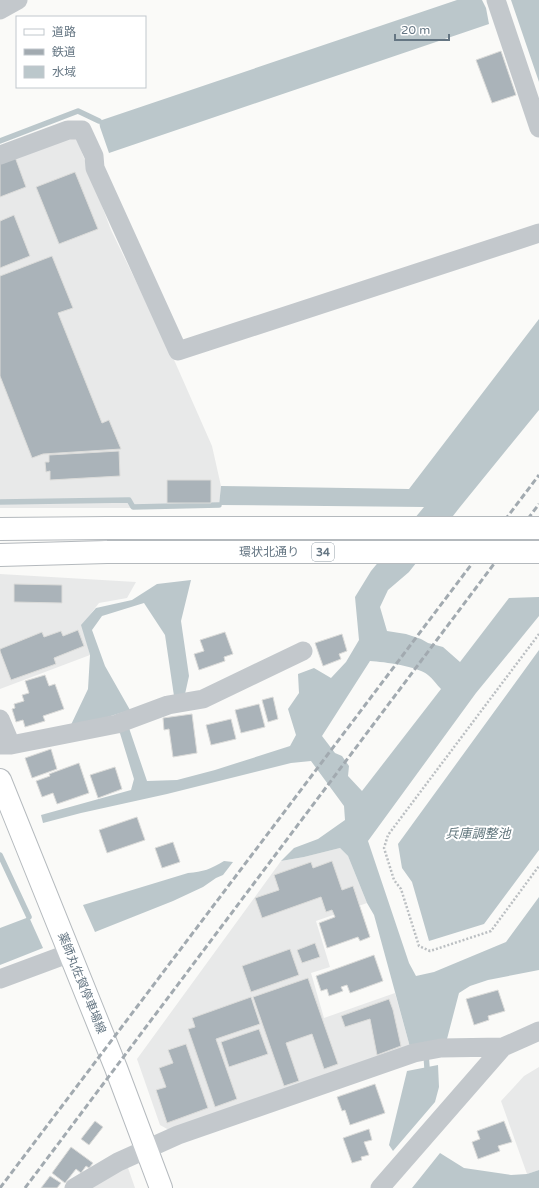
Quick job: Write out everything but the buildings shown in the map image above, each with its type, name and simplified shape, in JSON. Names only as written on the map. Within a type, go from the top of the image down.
[{"type":"main road","name":"環状北通り","points":[[0,529],[539,528]]},
{"type":"main road","name":"環状北通り","points":[[0,555],[107,552],[539,552]]},
{"type":"main road","name":"薬師丸佐賀停車場線","points":[[0,780],[116,1068],[161,1188]]},
{"type":"street","points":[[0,10],[18,0]]},
{"type":"street","points":[[496,0],[539,128]]},
{"type":"street","points":[[0,155],[68,130],[82,130],[94,156],[95,168],[178,351],[539,233]]},
{"type":"street","points":[[0,719],[6,745],[118,724],[168,705],[203,698],[303,651]]},
{"type":"street","points":[[0,979],[70,953]]},
{"type":"street","points":[[74,1188],[118,1162],[178,1135],[414,1053],[441,1048],[503,1047],[539,1031]]},
{"type":"street","points":[[380,1188],[503,1047]]},
{"type":"path","points":[[539,634],[388,835],[384,848],[394,880],[402,889],[419,946],[430,951],[491,931],[539,866]]},
{"type":"shaded area","points":[[75,134],[111,230],[175,362],[212,446],[221,486],[219,505],[217,506],[0,508],[0,159]]},
{"type":"shaded area","points":[[0,574],[136,582],[127,598],[99,603],[82,625],[90,655],[0,689]]},
{"type":"shaded area","points":[[340,848],[348,856],[367,903],[316,921],[330,967],[311,973],[324,1018],[395,993],[410,1047],[169,1130],[160,1125],[137,1059],[281,861]]},
{"type":"shaded area","points":[[539,1067],[539,1170],[527,1174],[501,1101],[524,1076]]},
{"type":"shaded area","points":[[127,1165],[135,1188],[85,1188]]},
{"type":"water","points":[[457,0],[482,0],[486,8],[489,24],[109,153],[99,121]]},
{"type":"water","points":[[511,0],[539,0],[539,82]]},
{"type":"water","points":[[539,319],[539,410],[409,572],[388,590],[380,607],[387,631],[406,634],[443,647],[460,662],[509,598],[539,597],[539,616],[476,693],[368,841],[409,963],[416,976],[434,972],[506,942],[539,897],[539,970],[488,980],[470,986],[459,993],[447,1039],[410,1047],[374,915],[367,903],[348,856],[340,848],[281,861],[294,848],[318,839],[345,820],[344,806],[311,761],[291,763],[43,823],[41,815],[131,790],[134,779],[119,730],[129,728],[147,781],[177,780],[215,770],[290,746],[296,735],[288,709],[299,693],[298,674],[314,668],[331,678],[346,662],[359,640],[355,597],[371,571],[424,507],[219,505],[221,486],[409,489]],"holes":[[[370,661],[416,669],[430,677],[441,689],[362,791],[348,776],[349,766],[342,756],[335,753],[322,736]]]},
{"type":"water","points":[[191,580],[181,621],[189,676],[185,694],[174,696],[165,635],[144,603],[102,616],[92,630],[105,666],[130,710],[69,729],[88,689],[90,655],[81,625],[96,608],[132,600],[157,584]]},
{"type":"water","name":"兵庫調整池","points":[[539,650],[539,850],[484,924],[429,941],[412,882],[402,868],[398,844]]},
{"type":"water","points":[[224,861],[233,862],[223,875],[203,887],[173,901],[95,932],[83,905],[188,873],[207,870]]},
{"type":"water","points":[[29,917],[43,948],[0,965],[0,928]]},
{"type":"water","points":[[438,1065],[439,1087],[435,1102],[393,1151],[389,1145],[407,1071]]},
{"type":"water","points":[[440,1153],[464,1168],[511,1175],[527,1174],[539,1170],[539,1188],[412,1188]]},
{"type":"waterway","points":[[0,141],[78,111],[99,121]]},
{"type":"waterway","points":[[0,502],[129,500],[133,507],[219,505]]},
{"type":"waterway","points":[[0,855],[29,917]]},
{"type":"waterway","points":[[426,1054],[427,1068]]},
{"type":"railway","points":[[0,1188],[539,475]]},
{"type":"railway","points":[[25,1188],[539,504]]}]
